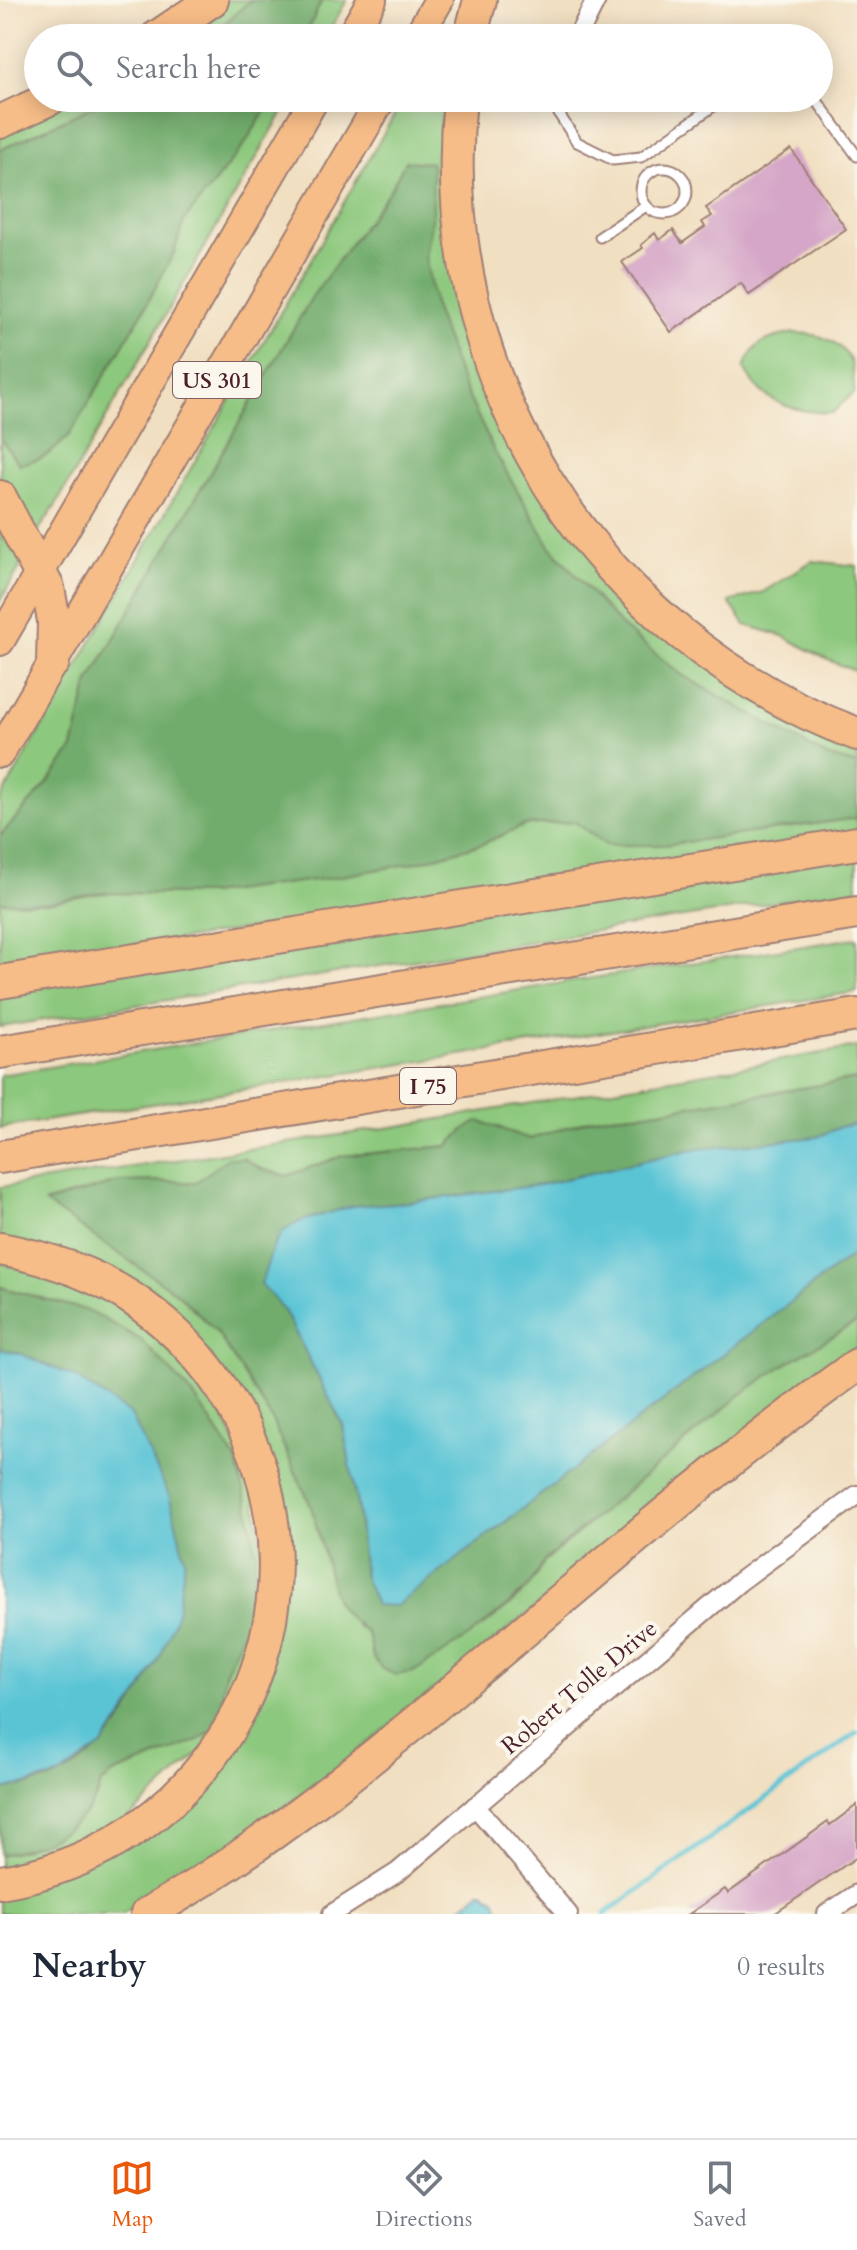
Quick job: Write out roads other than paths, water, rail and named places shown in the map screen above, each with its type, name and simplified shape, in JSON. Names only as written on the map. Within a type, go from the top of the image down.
[{"type":"highway","points":[[177,24],[212,0]]},
{"type":"highway","points":[[474,24],[480,0]]},
{"type":"highway","points":[[0,122],[24,111]]},
{"type":"highway","points":[[459,112],[458,210],[471,296],[508,409],[553,492],[619,577],[686,639],[722,665],[786,703],[857,734]]},
{"type":"highway","points":[[0,497],[41,571],[52,604],[53,662]]},
{"type":"highway","points":[[0,982],[857,843]]},
{"type":"highway","points":[[0,1052],[857,913]]},
{"type":"highway","name":"I 75","points":[[0,1157],[857,1015]]},
{"type":"highway","points":[[0,1249],[64,1265],[108,1285],[138,1302],[187,1343],[222,1387],[254,1449],[268,1495],[276,1553],[270,1628],[259,1667],[224,1740],[200,1770],[158,1813],[107,1847],[61,1866],[0,1882]]},
{"type":"highway","points":[[147,1914],[222,1869],[321,1800],[734,1456],[857,1365]]},
{"type":"main road","points":[[358,24],[372,0]]},
{"type":"main road","points":[[425,24],[439,0]]},
{"type":"main road","name":"US 301","points":[[0,641],[307,112]]},
{"type":"main road","name":"US 301","points":[[0,753],[374,112]]},
{"type":"street","points":[[584,24],[596,0]]},
{"type":"street","name":"Robert Tolle Drive","points":[[332,1914],[398,1872],[739,1582],[857,1495]]},
{"type":"street","points":[[475,1806],[568,1914]]},
{"type":"street","points":[[827,1914],[857,1894]]},
{"type":"lane","points":[[559,112],[577,142],[613,160],[641,157],[705,112]]},
{"type":"lane","points":[[825,112],[857,156]]},
{"type":"lane","points":[[641,157],[651,172]]},
{"type":"lane","points":[[672,169],[684,179],[687,192],[683,205],[671,214],[657,214],[646,206],[641,188],[651,172],[672,169]]},
{"type":"lane","points":[[600,237],[646,206]]},
{"type":"water","points":[[857,1124],[857,1251],[396,1606],[376,1605],[364,1577],[358,1510],[343,1425],[284,1310],[261,1284],[272,1250],[282,1232],[299,1222],[352,1206],[410,1202],[540,1185],[689,1150],[817,1137],[840,1127]]},
{"type":"water","points":[[0,1349],[21,1354],[75,1377],[131,1415],[169,1495],[185,1560],[177,1612],[162,1652],[140,1692],[102,1746],[61,1775],[0,1791]]},
{"type":"water","points":[[481,1891],[495,1898],[501,1914],[453,1914]]},
{"type":"waterway","points":[[605,1914],[857,1732]]}]
